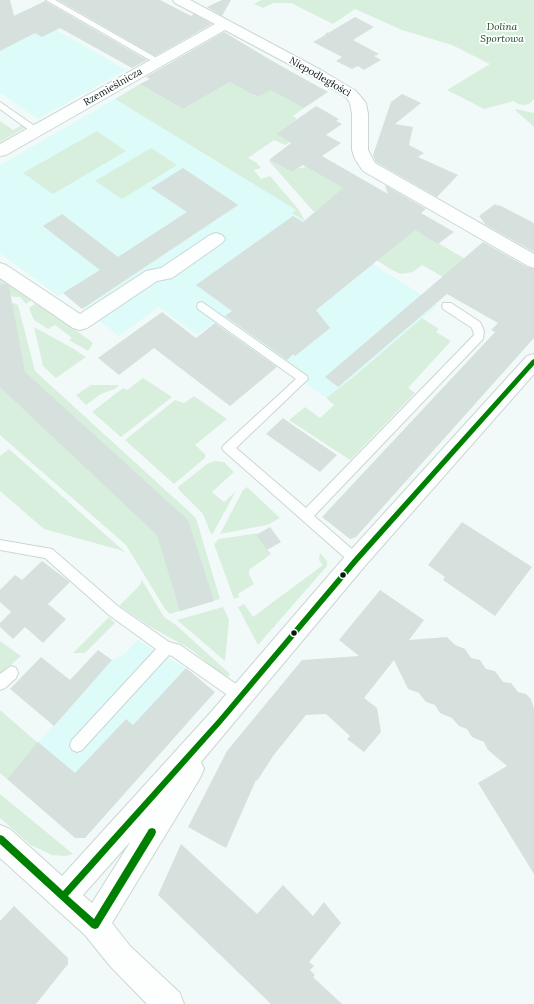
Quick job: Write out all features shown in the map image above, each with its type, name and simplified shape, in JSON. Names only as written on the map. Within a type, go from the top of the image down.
[{"type":"street","name":"Niepodległości","points":[[180,0],[351,94],[358,103],[360,114],[360,150],[369,167],[534,262]]},
{"type":"street","name":"Rzemieślnicza","points":[[0,151],[226,24]]},
{"type":"street","points":[[0,269],[80,323],[152,276],[166,273],[216,239]]},
{"type":"street","points":[[63,896],[220,721],[356,560],[534,361]]},
{"type":"street","points":[[95,925],[220,721]]},
{"type":"street","points":[[0,839],[95,925],[120,956],[169,1004]]},
{"type":"lane","points":[[50,0],[158,61]]},
{"type":"lane","points":[[0,106],[36,131]]},
{"type":"lane","points":[[202,306],[303,379],[228,448],[356,560]]},
{"type":"lane","points":[[306,516],[478,336],[479,331],[476,325],[447,306]]},
{"type":"lane","points":[[2,544],[48,553],[114,611],[166,648],[175,650],[241,696]]},
{"type":"lane","points":[[77,746],[166,648]]},
{"type":"lane","points":[[0,683],[11,673]]},
{"type":"shaded area","points":[[23,11],[126,70],[38,119],[0,93],[0,22]]},
{"type":"shaded area","points":[[115,99],[296,210],[292,213],[438,305],[356,375],[326,398],[217,321],[197,335],[159,307],[119,336],[63,293],[58,296],[0,253],[0,165]]},
{"type":"shaded area","points":[[137,640],[186,668],[133,725],[126,719],[91,756],[95,792],[38,743],[112,660],[125,654]]},
{"type":"green space","name":"Dolina Sportowa","points":[[261,0],[534,0],[534,99],[529,104],[524,105],[518,104],[514,101],[484,109],[447,90],[490,64],[452,45],[402,30],[355,9],[333,24],[291,3],[273,3],[263,8],[254,4]]},
{"type":"green space","points":[[259,71],[253,95],[258,97],[276,87],[304,108],[293,116],[297,119],[276,134],[290,142],[285,145],[274,140],[248,158],[257,163],[261,168],[254,170],[261,179],[270,176],[299,210],[305,221],[292,213],[296,210],[115,99],[140,84],[183,109],[230,82],[236,85]]},
{"type":"green space","points":[[515,110],[534,113],[534,127]]},
{"type":"green space","points":[[0,121],[13,130],[22,125],[26,127],[0,142]]},
{"type":"green space","points":[[97,131],[126,151],[53,194],[23,173]]},
{"type":"green space","points":[[151,148],[177,165],[122,199],[95,181]]},
{"type":"green space","points":[[269,160],[292,172],[298,168],[307,167],[364,200],[326,203],[314,212]]},
{"type":"green space","points":[[389,215],[483,269],[454,283],[422,265],[413,272],[401,274],[390,269],[351,243]]},
{"type":"green space","points":[[0,274],[34,298],[26,304],[20,297],[13,297],[0,287]]},
{"type":"green space","points":[[38,302],[93,343],[88,351],[69,340],[72,338],[55,325],[48,329],[34,320],[29,308]]},
{"type":"green space","points":[[14,303],[18,305],[35,371],[196,518],[220,599],[170,614],[165,609],[126,545],[0,435],[0,305]]},
{"type":"green space","points":[[422,318],[439,329],[436,332],[451,341],[408,388],[415,393],[350,460],[289,420],[305,407],[320,418],[334,405],[326,398],[356,375]]},
{"type":"green space","points":[[34,327],[86,357],[56,378],[43,366]]},
{"type":"green space","points":[[143,378],[172,397],[121,437],[92,412],[123,388],[127,390]]},
{"type":"green space","points":[[91,385],[119,385],[115,389],[101,394],[86,405],[76,395]]},
{"type":"green space","points":[[194,396],[227,419],[195,445],[205,454],[205,458],[174,484],[125,440],[175,400],[184,403]]},
{"type":"green space","points":[[9,449],[126,553],[44,529],[0,491],[0,456]]},
{"type":"green space","points":[[215,461],[224,462],[234,472],[212,492],[224,502],[236,491],[213,533],[211,534],[203,514],[179,490],[178,487],[207,464]]},
{"type":"green space","points":[[247,487],[280,518],[267,525],[220,534],[243,490]]},
{"type":"green space","points":[[259,533],[256,535],[271,554],[249,570],[249,574],[254,584],[238,594],[239,597],[234,599],[214,544],[219,539]]},
{"type":"green space","points":[[320,553],[327,561],[327,566],[258,645],[238,607],[244,604],[253,617],[323,565],[319,560]]},
{"type":"green space","points":[[142,580],[164,617],[176,625],[230,674],[226,679],[192,650],[149,626],[121,607],[120,605],[139,586]]},
{"type":"green space","points":[[223,607],[229,620],[225,661],[177,620]]},
{"type":"green space","points":[[109,617],[115,623],[85,653],[73,653]]},
{"type":"green space","points":[[0,641],[21,656],[0,674]]},
{"type":"green space","points":[[0,710],[38,743],[7,779],[0,773]]},
{"type":"green space","points":[[0,794],[73,854],[66,856],[52,855],[31,845],[0,818]]},
{"type":"building","points":[[0,0],[10,0],[14,16],[45,1],[147,60],[132,68],[60,28],[42,37],[35,33],[0,51]]},
{"type":"building","points":[[58,0],[160,0],[191,16],[194,14],[212,24],[155,56]]},
{"type":"building","points":[[222,0],[231,0],[222,16],[207,7]]},
{"type":"building","points":[[355,17],[374,27],[353,40],[379,54],[374,56],[381,60],[364,70],[358,66],[352,69],[336,61],[342,57],[313,42],[325,35],[327,32],[328,33]]},
{"type":"building","points":[[224,32],[328,92],[304,108],[271,90],[258,97],[230,82],[183,109],[140,84],[150,79],[146,77]]},
{"type":"building","points":[[402,94],[421,103],[395,124],[413,127],[409,145],[424,153],[418,157],[458,175],[437,197],[376,162],[373,155],[391,102]]},
{"type":"building","points":[[316,106],[339,119],[336,121],[342,124],[326,135],[341,143],[322,156],[388,194],[385,185],[426,209],[421,213],[454,232],[438,244],[415,230],[316,310],[330,328],[295,356],[293,354],[287,360],[225,316],[232,311],[196,285],[293,216],[303,222],[343,188],[303,165],[292,172],[269,160],[291,143],[276,134]]},
{"type":"building","points":[[183,168],[238,205],[82,309],[63,293],[100,270],[43,226],[62,214],[118,257],[187,212],[151,188]]},
{"type":"building","points":[[495,204],[534,223],[534,252],[486,225],[479,216]]},
{"type":"building","points":[[483,242],[527,267],[534,269],[534,338],[356,537],[350,539],[322,517],[495,332],[491,330],[498,323],[447,294],[338,387],[325,377]]},
{"type":"building","points":[[6,284],[9,286],[25,372],[188,520],[214,601],[180,611],[157,535],[0,387],[0,285]]},
{"type":"building","points":[[162,312],[196,338],[215,323],[277,367],[230,406],[154,348],[119,375],[98,358]]},
{"type":"building","points":[[283,418],[337,455],[320,472],[266,434]]},
{"type":"building","points":[[462,522],[532,567],[495,616],[443,580],[445,577],[428,565]]},
{"type":"building","points":[[270,527],[281,542],[267,550],[256,535]]},
{"type":"building","points":[[42,561],[70,582],[48,604],[66,619],[43,643],[25,627],[13,639],[0,627],[0,623],[11,612],[0,602],[0,590],[15,575],[22,580]]},
{"type":"building","points":[[380,590],[424,620],[409,640],[447,637],[455,645],[465,649],[471,658],[480,660],[486,669],[495,671],[503,682],[511,683],[518,692],[526,694],[531,699],[534,709],[534,874],[478,783],[507,766],[488,750],[484,742],[472,737],[467,729],[459,726],[452,718],[440,713],[435,705],[426,702],[419,693],[408,689],[394,660],[364,698],[377,708],[381,732],[364,752],[347,739],[350,736],[326,714],[306,715],[273,756],[257,781],[256,780],[226,848],[188,827],[227,751],[302,660],[359,656],[339,640]]},
{"type":"building","points":[[98,650],[112,660],[54,726],[10,689],[41,657],[70,680]]},
{"type":"building","points":[[186,668],[215,692],[85,838],[75,838],[7,779],[38,742],[75,773],[126,719],[133,725]]},
{"type":"building","points":[[181,844],[257,914],[283,885],[313,916],[324,902],[341,923],[309,962],[314,966],[310,970],[315,975],[313,977],[342,1004],[271,1004],[158,895]]},
{"type":"building","points":[[14,906],[68,958],[68,964],[36,1004],[0,1004],[0,921]]},
{"type":"transit line","points":[[63,896],[220,721],[356,560],[534,361]]},
{"type":"transit line","points":[[0,839],[95,925],[152,832]]}]
